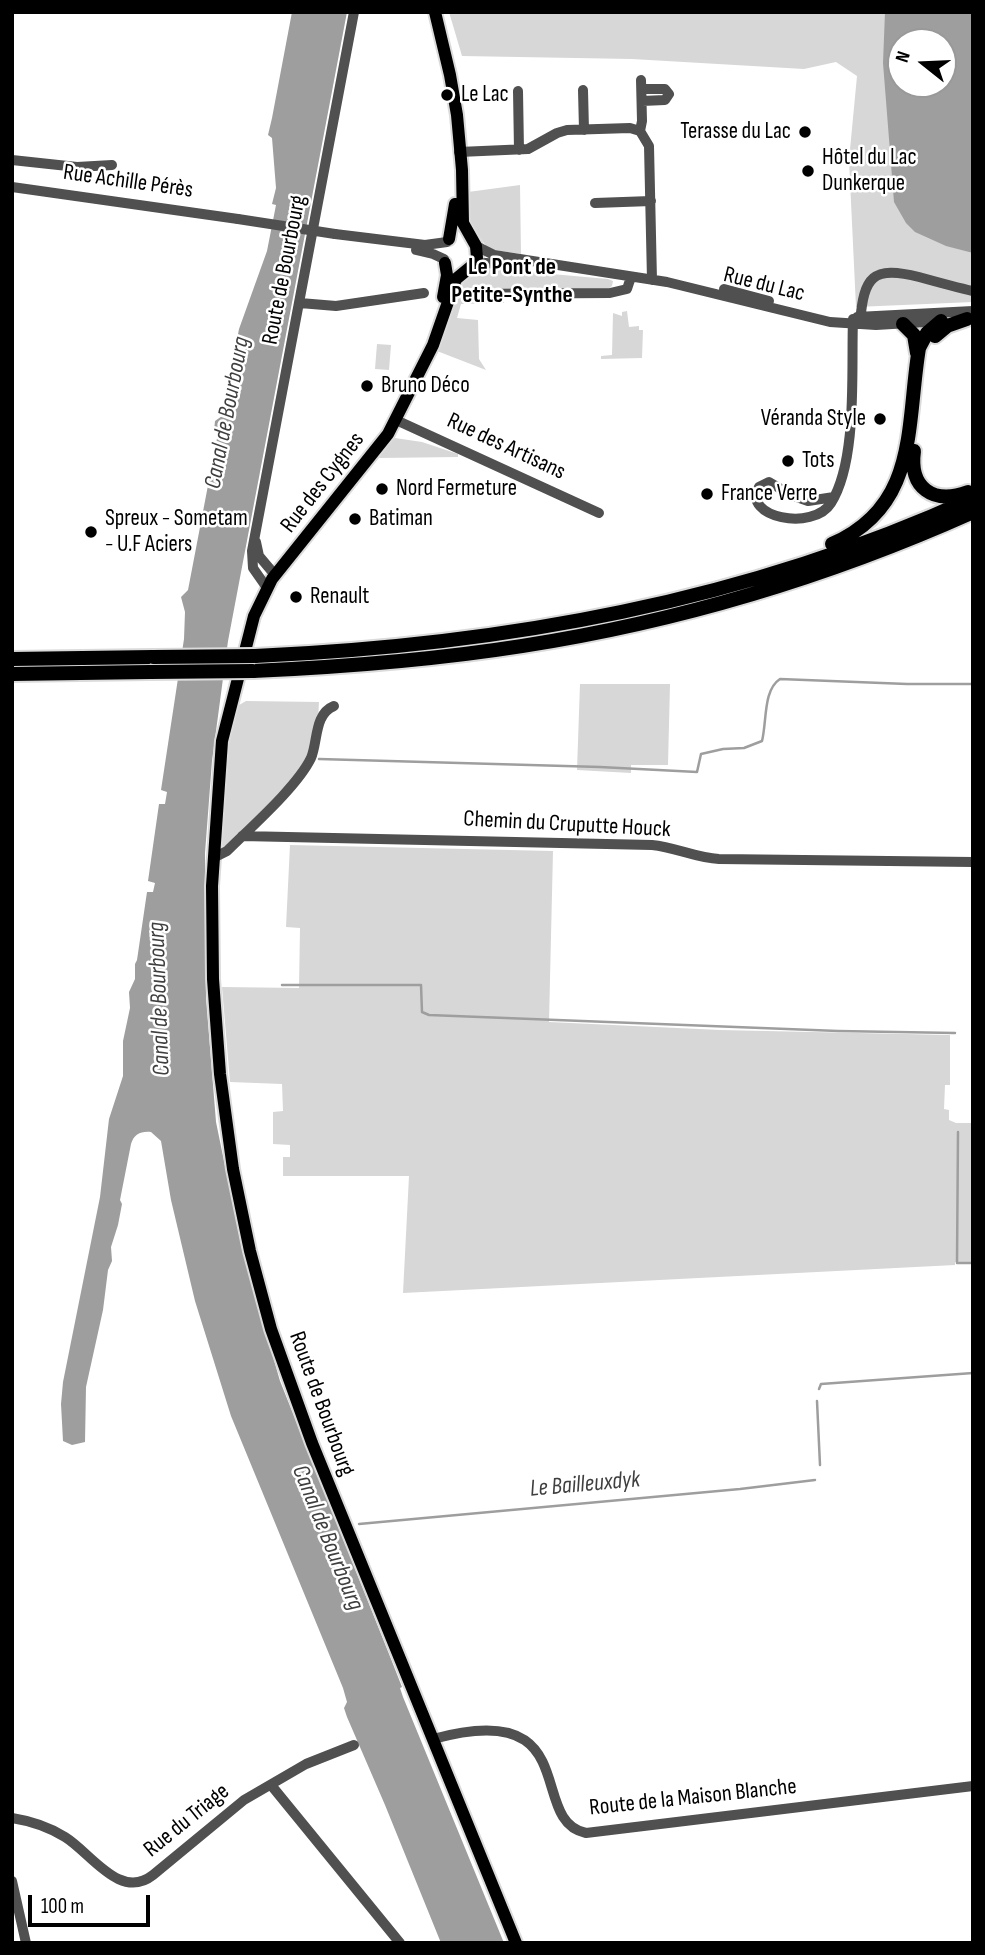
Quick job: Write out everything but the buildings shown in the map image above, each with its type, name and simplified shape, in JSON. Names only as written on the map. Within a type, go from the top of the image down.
[{"type":"highway","points":[[969,315],[942,330],[927,348],[912,468],[920,484],[933,494],[951,497],[973,490]]},
{"type":"highway","points":[[720,588],[760,570],[832,545],[873,518],[894,489],[904,462],[917,362],[923,340],[941,321]]},
{"type":"highway","points":[[903,324],[915,338],[917,362]]},
{"type":"highway","points":[[254,663],[487,637],[592,619],[720,588],[837,551],[973,498]]},
{"type":"highway","points":[[12,674],[151,665],[438,658],[534,645],[694,610],[788,583],[880,551],[973,512]]},
{"type":"highway","points":[[14,659],[151,665]]},
{"type":"main road","points":[[435,12],[455,100],[463,180],[463,223],[474,244],[477,257],[469,267],[455,270],[444,261],[443,250],[454,222],[459,152]]},
{"type":"main road","points":[[448,241],[460,236],[474,244]]},
{"type":"main road","name":"Rue des Cygnes","points":[[407,400],[439,312],[447,275],[444,261]]},
{"type":"main road","name":"Rue des Cygnes","points":[[267,589],[275,575],[368,461],[396,420],[436,338],[456,279],[469,267]]},
{"type":"main road","name":"Route de Bourbourg","points":[[267,589],[249,632],[224,728],[214,854],[213,967],[219,1061],[233,1169],[265,1309],[294,1397],[516,1943]]},
{"type":"street","name":"Route de Bourbourg","points":[[267,589],[253,568],[252,555],[354,12]]},
{"type":"street","points":[[518,90],[519,150]]},
{"type":"street","points":[[583,90],[584,130]]},
{"type":"street","points":[[642,90],[640,131],[649,146],[652,280]]},
{"type":"street","points":[[459,152],[531,148],[560,131],[632,128],[640,131]]},
{"type":"street","points":[[12,160],[77,167],[112,165]]},
{"type":"street","name":"Rue Achille Pérès","points":[[12,187],[335,233]]},
{"type":"street","points":[[595,203],[651,201]]},
{"type":"street","points":[[335,233],[425,245],[448,241]]},
{"type":"street","points":[[335,233],[425,252],[444,261]]},
{"type":"street","name":"Rue du Lac","points":[[474,244],[494,256],[652,280],[689,283],[856,321],[903,324],[941,321],[969,315]]},
{"type":"street","name":"Rue du Lac","points":[[469,267],[489,263],[591,271]]},
{"type":"street","points":[[834,497],[808,501],[769,482],[759,486],[755,502],[761,509],[797,519],[820,514],[834,497],[844,468],[849,440],[856,321],[867,285],[884,272],[899,272],[973,291]]},
{"type":"street","points":[[465,293],[610,293],[627,289],[631,277]]},
{"type":"street","points":[[300,303],[336,306],[424,293]]},
{"type":"street","name":"Rue du Lac","points":[[856,321],[969,315]]},
{"type":"street","name":"Rue des Artisans","points":[[396,420],[599,513]]},
{"type":"street","points":[[256,536],[258,553],[275,575]]},
{"type":"street","points":[[214,854],[224,854],[303,770],[313,751],[322,715],[334,706]]},
{"type":"street","name":"Chemin du Cruputte Houck","points":[[242,836],[652,845],[719,859],[973,862]]},
{"type":"street","name":"Route de la Maison Blanche","points":[[433,1739],[494,1730],[508,1731],[524,1739],[541,1760],[566,1820],[575,1829],[586,1833],[973,1786]]},
{"type":"street","name":"Rue du Triage","points":[[12,1818],[56,1832],[76,1845],[113,1877],[128,1883],[137,1883],[153,1875],[234,1807],[306,1763],[354,1745]]},
{"type":"street","points":[[271,1785],[400,1943]]},
{"type":"street","points":[[12,1881],[26,1943]]},
{"type":"shaded area","points":[[449,12],[973,12],[973,302],[856,307],[849,160],[857,76],[836,62],[804,69],[632,59],[462,56]]},
{"type":"shaded area","points":[[520,185],[521,254],[494,250],[486,246],[467,219],[468,192]]},
{"type":"shaded area","points":[[484,268],[613,281],[608,289],[458,291],[465,281]]},
{"type":"shaded area","points":[[456,297],[504,298],[504,303],[461,304],[457,318],[478,320],[479,359],[486,370],[437,351]]},
{"type":"shaded area","points":[[627,311],[629,327],[639,326],[639,330],[643,330],[642,358],[601,359],[601,356],[612,355],[613,313],[622,316],[622,312]]},
{"type":"shaded area","points":[[377,344],[391,345],[389,370],[375,369]]},
{"type":"shaded area","points":[[395,438],[422,442],[458,454],[458,457],[379,458],[386,445]]},
{"type":"shaded area","points":[[580,684],[670,684],[668,765],[631,765],[631,773],[577,770]]},
{"type":"shaded area","points":[[246,701],[319,702],[318,720],[304,768],[228,848],[223,847],[220,832],[227,741],[234,708]]},
{"type":"shaded area","points":[[290,845],[553,851],[549,1022],[720,1030],[950,1035],[950,1085],[945,1085],[944,1109],[949,1110],[949,1120],[956,1123],[973,1123],[973,1262],[403,1293],[409,1176],[283,1176],[283,1157],[290,1157],[290,1145],[273,1144],[273,1112],[283,1111],[282,1084],[230,1082],[222,987],[299,988],[300,928],[286,927]]},
{"type":"water","name":"Canal de Bourbourg","points":[[292,12],[347,12],[228,641],[212,761],[205,853],[206,998],[216,1122],[242,1249],[280,1381],[402,1687],[403,1697],[504,1943],[441,1943],[347,1717],[343,1688],[231,1416],[195,1301],[171,1200],[161,1141],[151,1132],[138,1134],[131,1144],[118,1225],[111,1247],[112,1261],[108,1270],[103,1310],[86,1387],[85,1442],[72,1445],[63,1441],[63,1382],[100,1197],[109,1119],[123,1076],[123,1041],[130,1008],[129,992],[135,979],[147,892],[153,892],[155,883],[148,881],[159,804],[165,804],[167,792],[161,790],[184,639],[185,612],[181,597],[188,590],[218,433],[214,431],[215,421],[222,416],[239,329],[267,251],[276,205],[272,204],[276,188],[272,138],[268,135]]},
{"type":"water","points":[[885,12],[973,12],[973,253],[946,246],[915,232],[906,223],[894,202],[883,63]]},
{"type":"waterway","points":[[319,759],[697,772],[701,754],[744,748],[762,741],[768,698],[780,679],[973,684]]},
{"type":"waterway","points":[[282,985],[421,985],[422,1012],[429,1015],[955,1033]]},
{"type":"waterway","points":[[958,1132],[957,1263],[973,1263]]},
{"type":"waterway","name":"Le Bailleuxdyk","points":[[819,1389],[821,1384],[973,1373]]},
{"type":"waterway","name":"Le Bailleuxdyk","points":[[817,1401],[820,1465]]},
{"type":"waterway","name":"Le Bailleuxdyk","points":[[359,1524],[815,1480]]},
{"type":"place","name":"Le Lac","points":[[447,95]]},
{"type":"place","name":"Terasse du Lac","points":[[805,132]]},
{"type":"place","name":"Hôtel du Lac Dunkerque","points":[[808,171]]},
{"type":"place","name":"Bruno Déco","points":[[367,386]]},
{"type":"place","name":"Véranda Style","points":[[880,419]]},
{"type":"place","name":"Tots","points":[[788,461]]},
{"type":"place","name":"Nord Fermeture","points":[[382,489]]},
{"type":"place","name":"France Verre","points":[[707,494]]},
{"type":"place","name":"Batiman","points":[[355,519]]},
{"type":"place","name":"Spreux - Sometam - U.F Aciers","points":[[91,532]]},
{"type":"place","name":"Renault","points":[[296,597]]},
{"type":"district","name":"Le Pont de Petite-Synthe","points":[[512,282]]}]
